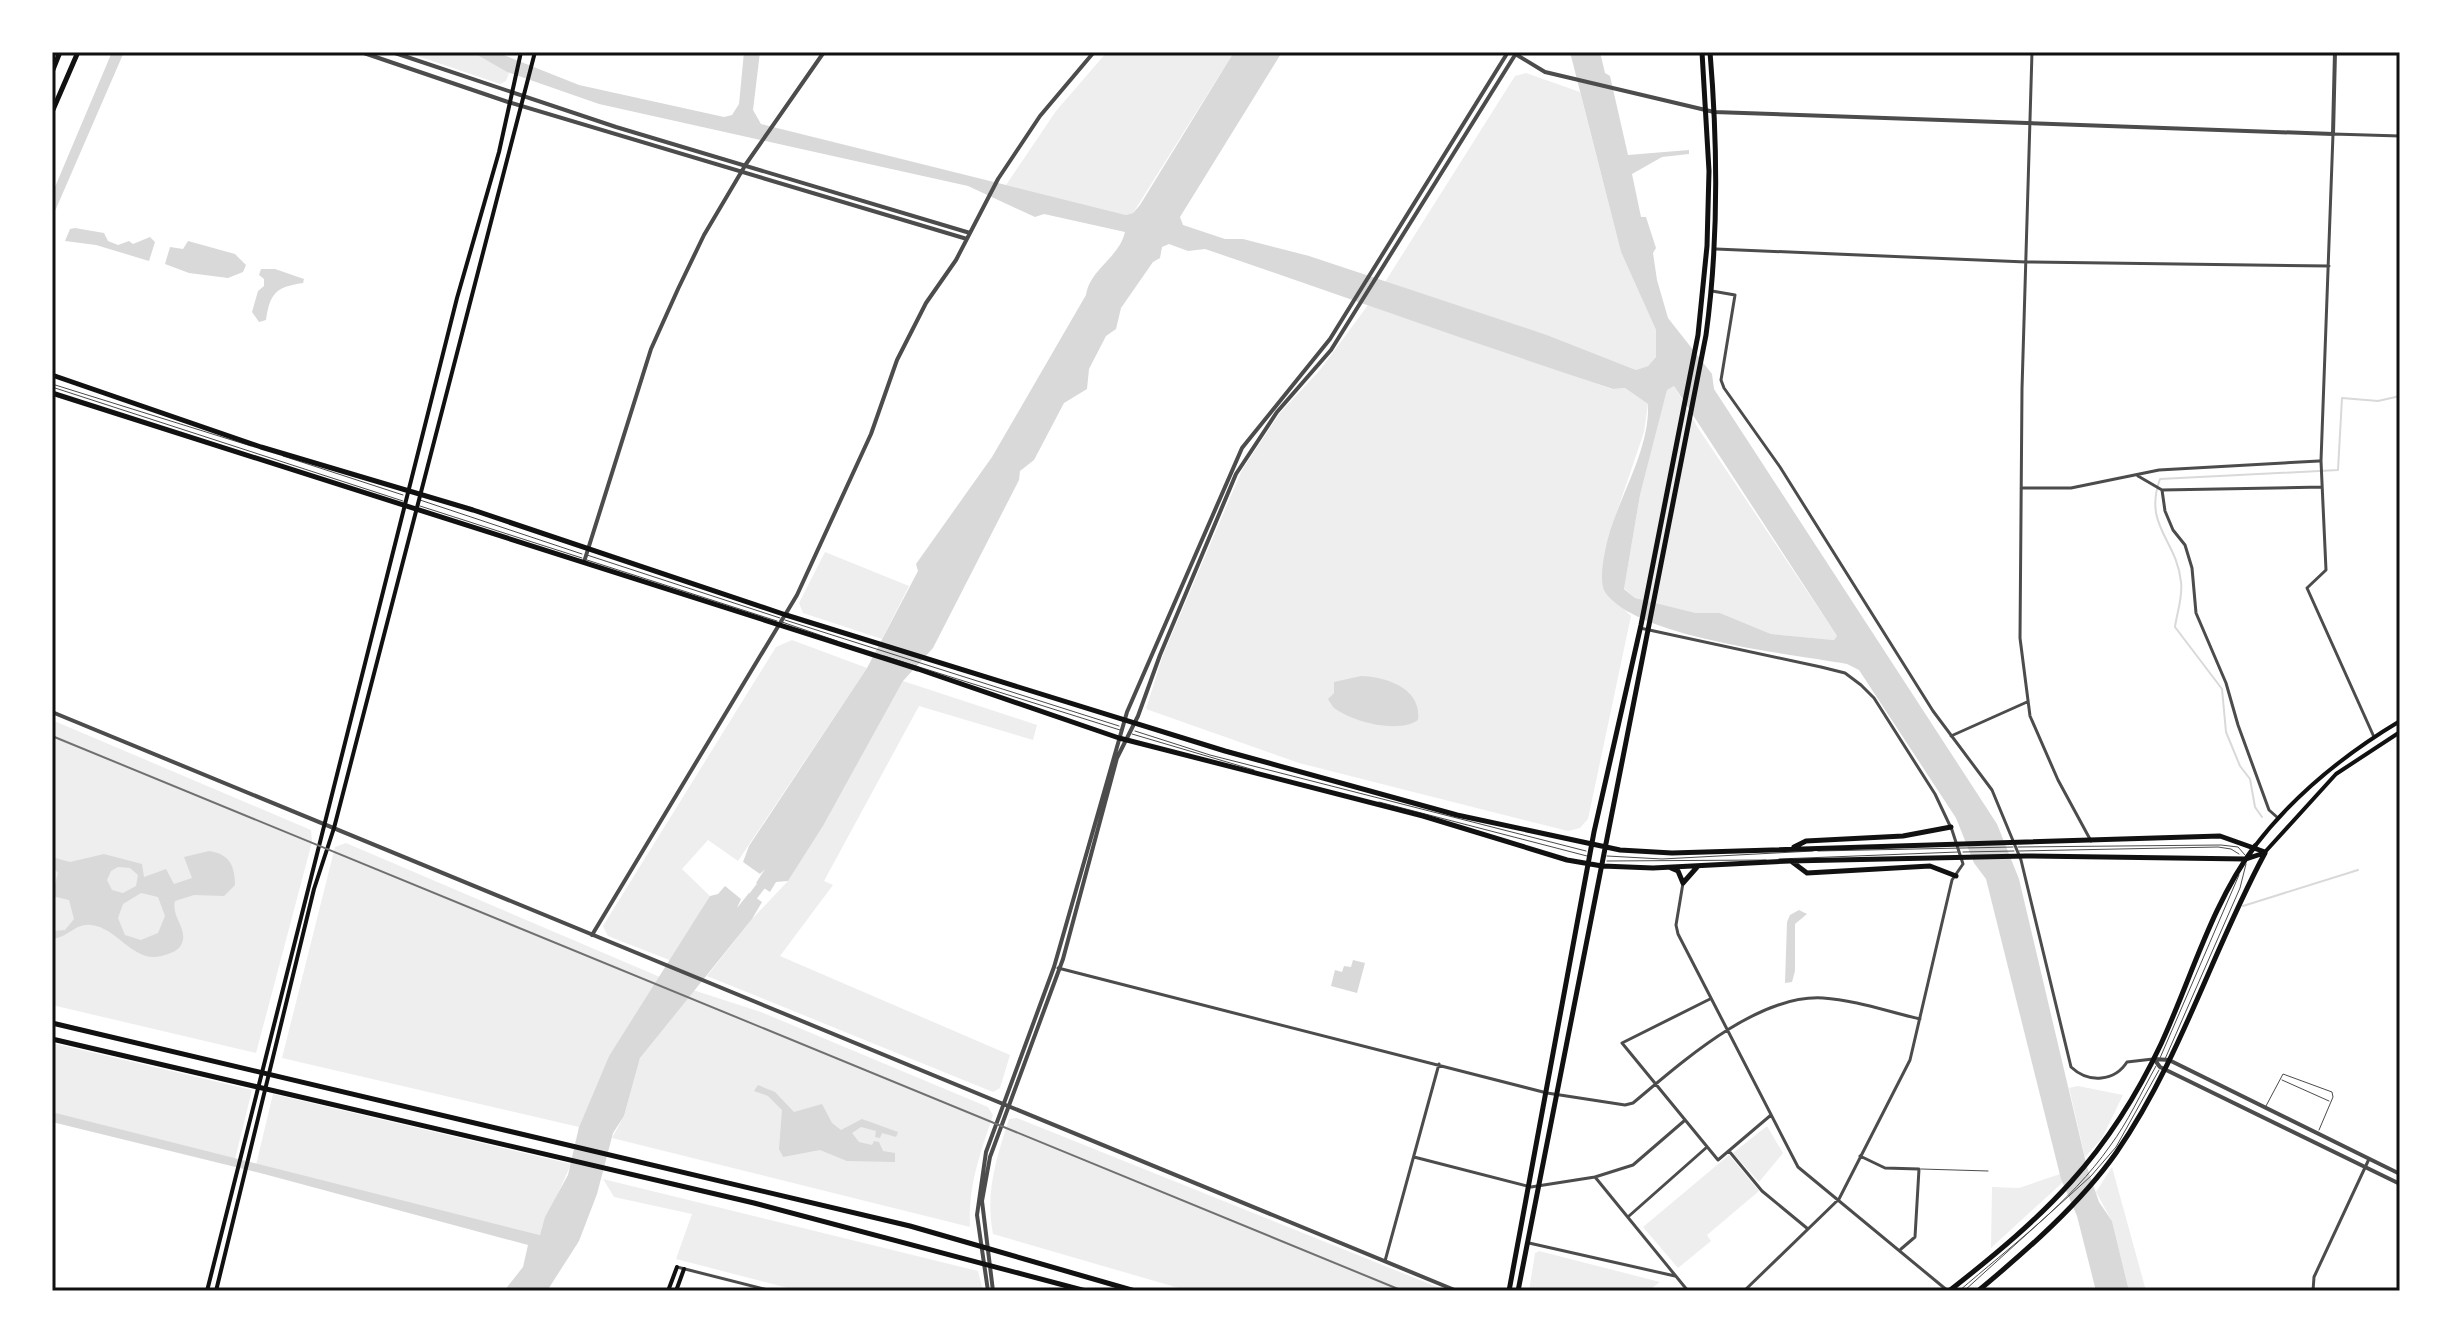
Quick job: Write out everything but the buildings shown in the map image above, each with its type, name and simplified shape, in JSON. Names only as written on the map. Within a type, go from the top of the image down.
[{"type":"main road","points":[[52,72],[60,52]]},
{"type":"main road","points":[[52,112],[78,52]]},
{"type":"main road","points":[[1509,1291],[1531,1187],[1589,858],[1640,627],[1696,344],[1707,246],[1711,112],[1702,52]]},
{"type":"main road","points":[[1518,1291],[1712,291],[1716,249],[1710,52]]},
{"type":"main road","points":[[207,1291],[457,298],[499,152],[520,53]]},
{"type":"main road","points":[[216,1291],[314,889],[334,828],[534,55]]},
{"type":"main road","points":[[52,375],[416,502],[782,620],[925,658],[1225,751],[1426,806],[1605,847],[1672,853],[1790,849],[2243,858],[2265,852]]},
{"type":"main road","points":[[52,388],[782,620],[1122,739],[1603,861],[1670,867],[1699,866],[2220,836],[2265,852]]},
{"type":"main road","points":[[1978,1291],[2094,1178],[2135,1124],[2243,858],[2278,818],[2333,767],[2400,721]]},
{"type":"main road","points":[[1948,1291],[2065,1194],[2090,1167],[2165,1058],[2265,852],[2336,774],[2400,732]]},
{"type":"main road","points":[[1790,849],[1806,841],[1903,836],[1951,827]]},
{"type":"main road","points":[[2217,856],[2235,862],[2233,882]]},
{"type":"main road","points":[[1790,861],[1807,873],[1930,866],[1956,876]]},
{"type":"main road","points":[[1670,867],[1678,871],[1683,883],[1699,866]]},
{"type":"main road","points":[[52,1023],[615,1154],[974,1244],[1135,1291]]},
{"type":"main road","points":[[52,1039],[613,1170],[975,1259],[1086,1291]]},
{"type":"main road","points":[[668,1291],[677,1267]]},
{"type":"main road","points":[[676,1291],[684,1269]]},
{"type":"street","points":[[361,52],[508,102],[744,167]]},
{"type":"street","points":[[392,52],[616,127],[969,236]]},
{"type":"street","points":[[586,557],[651,349],[704,235],[760,141],[824,52]]},
{"type":"street","points":[[592,935],[782,620],[871,434],[912,327],[969,236],[998,179],[1040,116],[1094,52]]},
{"type":"street","points":[[2032,52],[2020,638],[2027,702],[2058,780],[2092,842]]},
{"type":"street","points":[[2335,52],[2321,461],[2326,570],[2323,577],[2311,581],[2307,594],[2374,737]]},
{"type":"street","points":[[991,1291],[983,1192],[1005,1104],[1056,968],[1122,739],[1125,718],[1242,448],[1307,371],[1372,276],[1512,53],[1545,72],[1711,112],[2400,136]]},
{"type":"street","points":[[1716,249],[2026,262],[2329,266]]},
{"type":"street","points":[[1122,739],[1134,722],[1236,474],[1277,412],[1331,350],[1360,303],[1372,276]]},
{"type":"street","points":[[1712,291],[1735,295],[1721,380],[1724,388],[1780,467],[1951,736],[1992,790],[2011,830],[2071,1067],[2078,1073],[2107,1079],[2118,1075],[2127,1062],[2159,1065],[2400,1184]]},
{"type":"street","points":[[2021,488],[2071,488],[2159,470],[2321,461]]},
{"type":"street","points":[[2138,476],[2161,490],[2322,487]]},
{"type":"street","points":[[2161,490],[2165,511],[2173,530],[2185,545],[2192,568],[2196,613],[2226,683],[2269,810],[2278,818]]},
{"type":"street","points":[[1640,627],[1845,673],[1874,698],[1935,794],[1963,855],[1963,864],[1952,880],[1910,1060],[1839,1199],[1744,1291]]},
{"type":"street","points":[[1951,736],[2027,702]]},
{"type":"street","points":[[52,712],[1457,1291]]},
{"type":"street","points":[[1683,883],[1678,934],[1798,1167],[1901,1249],[1948,1291]]},
{"type":"street","points":[[1056,968],[1547,1093],[1625,1105],[1633,1103],[1727,1030],[1778,1005],[1802,998],[1825,998],[1921,1019]]},
{"type":"street","points":[[1710,999],[1622,1043],[1718,1160],[1771,1115]]},
{"type":"street","points":[[2159,1065],[2165,1058],[2400,1174]]},
{"type":"street","points":[[1385,1262],[1439,1064]]},
{"type":"street","points":[[1414,1157],[1538,1187],[1595,1177],[1633,1165],[1684,1121]]},
{"type":"street","points":[[1628,1217],[1707,1147]]},
{"type":"street","points":[[1729,1151],[1762,1191],[1808,1229]]},
{"type":"street","points":[[1860,1156],[1885,1168],[1919,1169],[1915,1237],[1901,1249]]},
{"type":"street","points":[[2313,1291],[2314,1277],[2369,1159]]},
{"type":"street","points":[[1595,1177],[1688,1291]]},
{"type":"street","points":[[1529,1243],[1675,1276]]},
{"type":"street","points":[[677,1267],[772,1291]]},
{"type":"lane","points":[[52,388],[408,499]]},
{"type":"lane","points":[[871,645],[1122,729]]},
{"type":"lane","points":[[921,668],[1222,758],[1589,858]]},
{"type":"lane","points":[[2022,845],[2238,847],[2243,858],[2240,888],[2165,1058]]},
{"type":"lane","points":[[2025,853],[2218,847],[2235,850],[2243,858]]},
{"type":"lane","points":[[1603,861],[1815,851],[1957,851]]},
{"type":"lane","points":[[1603,861],[1662,863],[1957,851]]},
{"type":"lane","points":[[2165,1058],[2240,870]]},
{"type":"lane","points":[[2261,1116],[2281,1079],[2289,1073],[2332,1092],[2331,1102],[2314,1141]]},
{"type":"lane","points":[[2281,1079],[2331,1102]]},
{"type":"lane","points":[[1919,1169],[1988,1171]]},
{"type":"lane","points":[[1959,1291],[2065,1194]]},
{"type":"lane","points":[[1964,1291],[2068,1203]]},
{"type":"shaded area","points":[[112,52],[124,52],[52,218],[52,194]]},
{"type":"shaded area","points":[[406,52],[472,52],[509,73],[506,81],[500,84]]},
{"type":"shaded area","points":[[472,52],[496,52],[579,85],[724,117],[732,115],[739,104],[744,52],[760,52],[753,110],[761,124],[1126,215],[1133,213],[1140,205],[1234,52],[1282,52],[1180,217],[1183,225],[1225,239],[1243,239],[1309,256],[1547,335],[1636,370],[1648,366],[1656,357],[1656,330],[1621,252],[1570,52],[1600,52],[1605,73],[1610,76],[1628,155],[1689,150],[1689,154],[1662,157],[1632,174],[1641,217],[1646,217],[1656,248],[1653,253],[1657,280],[1668,318],[1712,374],[1714,389],[1997,824],[2019,879],[2087,1167],[2099,1202],[2112,1221],[2129,1291],[2096,1291],[2077,1216],[2061,1179],[1986,879],[1974,863],[1956,818],[1859,670],[1847,664],[1717,642],[1681,632],[1622,608],[1605,592],[1602,573],[1607,544],[1644,438],[1648,404],[1625,388],[1613,389],[1205,249],[1188,251],[1169,244],[1162,247],[1160,258],[1153,262],[1121,308],[1116,329],[1106,336],[1089,369],[1087,389],[1064,403],[1034,460],[1020,471],[1019,480],[933,648],[903,681],[823,826],[788,881],[776,882],[770,892],[756,883],[765,869],[760,874],[743,862],[749,846],[867,668],[918,571],[916,564],[992,457],[1093,278],[1117,249],[1125,232],[1044,214],[1035,217],[968,186],[599,104],[507,72]],"holes":[[[1674,386],[1837,636],[1834,640],[1771,634],[1720,613],[1696,613],[1635,598],[1624,589],[1640,495],[1667,390]]]},
{"type":"shaded area","points":[[1107,52],[1234,52],[1133,213],[1126,215],[1006,185],[1056,111]]},
{"type":"shaded area","points":[[1526,73],[1580,92],[1621,252],[1656,330],[1656,357],[1648,366],[1636,370],[1547,335],[1385,282],[1515,76]]},
{"type":"shaded area","points":[[70,229],[104,233],[108,241],[118,245],[129,241],[133,244],[150,237],[155,242],[149,261],[96,245],[65,241]]},
{"type":"shaded area","points":[[188,241],[235,254],[246,265],[243,272],[228,278],[189,273],[165,264],[170,247],[183,249]]},
{"type":"shaded area","points":[[261,269],[275,269],[304,279],[303,283],[276,293],[266,320],[259,322],[252,312],[258,291],[264,286],[264,279],[259,275]]},
{"type":"shaded area","points":[[1368,305],[1612,389],[1625,388],[1648,404],[1644,432],[1608,538],[1605,591],[1631,616],[1588,819],[1580,828],[1568,831],[1299,763],[1146,709],[1163,655],[1242,470],[1280,413],[1320,370]]},
{"type":"shaded area","points":[[1674,386],[1698,428],[1837,636],[1834,640],[1771,634],[1720,613],[1696,613],[1635,598],[1624,588],[1640,495],[1667,389]]},
{"type":"shaded area","points":[[825,552],[909,586],[882,639],[803,613],[799,603]]},
{"type":"shaded area","points":[[792,640],[867,668],[738,861],[708,840],[682,869],[710,896],[672,961],[608,936],[603,926],[776,647]]},
{"type":"shaded area","points":[[1361,676],[1391,682],[1408,692],[1418,709],[1418,720],[1388,726],[1351,717],[1333,707],[1328,699],[1334,693],[1334,682]]},
{"type":"shaded area","points":[[903,681],[1037,725],[1033,740],[919,706],[824,881],[833,885],[780,956],[1010,1055],[1000,1088],[993,1092],[707,976],[752,919],[788,881],[823,826]]},
{"type":"shaded area","points":[[52,720],[311,830],[312,842],[256,1053],[52,1005]]},
{"type":"shaded area","points":[[346,843],[660,977],[609,1056],[579,1127],[282,1058],[335,847]]},
{"type":"shaded area","points":[[209,851],[222,855],[232,866],[235,885],[224,896],[194,895],[175,901],[183,938],[175,951],[156,957],[146,956],[91,925],[80,926],[52,939],[52,931],[65,930],[74,919],[69,900],[52,896],[58,873],[52,866],[52,857],[70,862],[104,854],[142,864],[144,877],[166,869],[174,884],[192,878],[184,857]],"holes":[[[118,867],[130,868],[138,875],[136,886],[123,893],[112,890],[107,880],[111,871]],[[141,893],[158,897],[165,916],[158,933],[141,940],[125,935],[118,918],[123,904]]]},
{"type":"shaded area","points":[[725,886],[741,899],[737,908],[749,893],[762,902],[752,919],[640,1058],[624,1116],[613,1133],[597,1194],[579,1241],[547,1291],[504,1291],[523,1267],[528,1245],[264,1174],[52,1122],[52,1112],[540,1235],[545,1217],[568,1175],[579,1127],[609,1056],[710,896],[718,894]]},
{"type":"shaded area","points":[[1799,910],[1807,914],[1795,924],[1795,971],[1792,982],[1785,983],[1787,922],[1790,915]]},
{"type":"shaded area","points":[[1353,960],[1365,963],[1357,993],[1331,986],[1335,970],[1342,972],[1344,966],[1351,967]]},
{"type":"shaded area","points":[[693,990],[761,1012],[988,1107],[993,1115],[973,1184],[970,1227],[612,1138],[624,1116],[640,1058]]},
{"type":"shaded area","points":[[52,1043],[252,1090],[235,1159],[52,1112]]},
{"type":"shaded area","points":[[758,1085],[775,1092],[794,1112],[822,1104],[832,1123],[841,1130],[862,1119],[898,1132],[896,1137],[882,1133],[880,1138],[875,1137],[876,1131],[861,1127],[852,1133],[859,1142],[872,1145],[874,1141],[879,1142],[883,1151],[895,1153],[895,1162],[847,1161],[820,1150],[783,1157],[779,1149],[782,1110],[768,1096],[754,1091]]},
{"type":"shaded area","points":[[2078,1086],[2123,1095],[2102,1138],[2085,1157],[2069,1088]]},
{"type":"shaded area","points":[[273,1094],[571,1164],[540,1235],[256,1165]]},
{"type":"shaded area","points":[[1017,1118],[1447,1291],[1189,1291],[993,1234],[990,1204],[993,1176],[1009,1119]]},
{"type":"shaded area","points":[[1767,1126],[1783,1153],[1759,1182],[1733,1153]]},
{"type":"shaded area","points":[[1729,1155],[1759,1191],[1707,1235],[1711,1241],[1678,1268],[1643,1227]]},
{"type":"shaded area","points":[[2112,1167],[2146,1291],[2129,1291],[2112,1221],[2096,1192]]},
{"type":"shaded area","points":[[2060,1174],[2063,1182],[1991,1248],[1992,1187],[2019,1188]]},
{"type":"shaded area","points":[[603,1179],[978,1271],[983,1291],[800,1291],[676,1259],[692,1214],[614,1197]]},
{"type":"shaded area","points":[[1539,1251],[1660,1282],[1648,1291],[1529,1291],[1535,1253]]},
{"type":"waterway","points":[[2262,817],[2255,807],[2250,779],[2240,766],[2226,732],[2222,689],[2175,627],[2181,582],[2174,555],[2158,521],[2156,495],[2160,479],[2338,470],[2342,398],[2378,401],[2400,396]]},
{"type":"waterway","points":[[2243,906],[2358,870]]},
{"type":"waterway","points":[[747,904],[767,878]]},
{"type":"railway","points":[[52,736],[1403,1291]]}]
